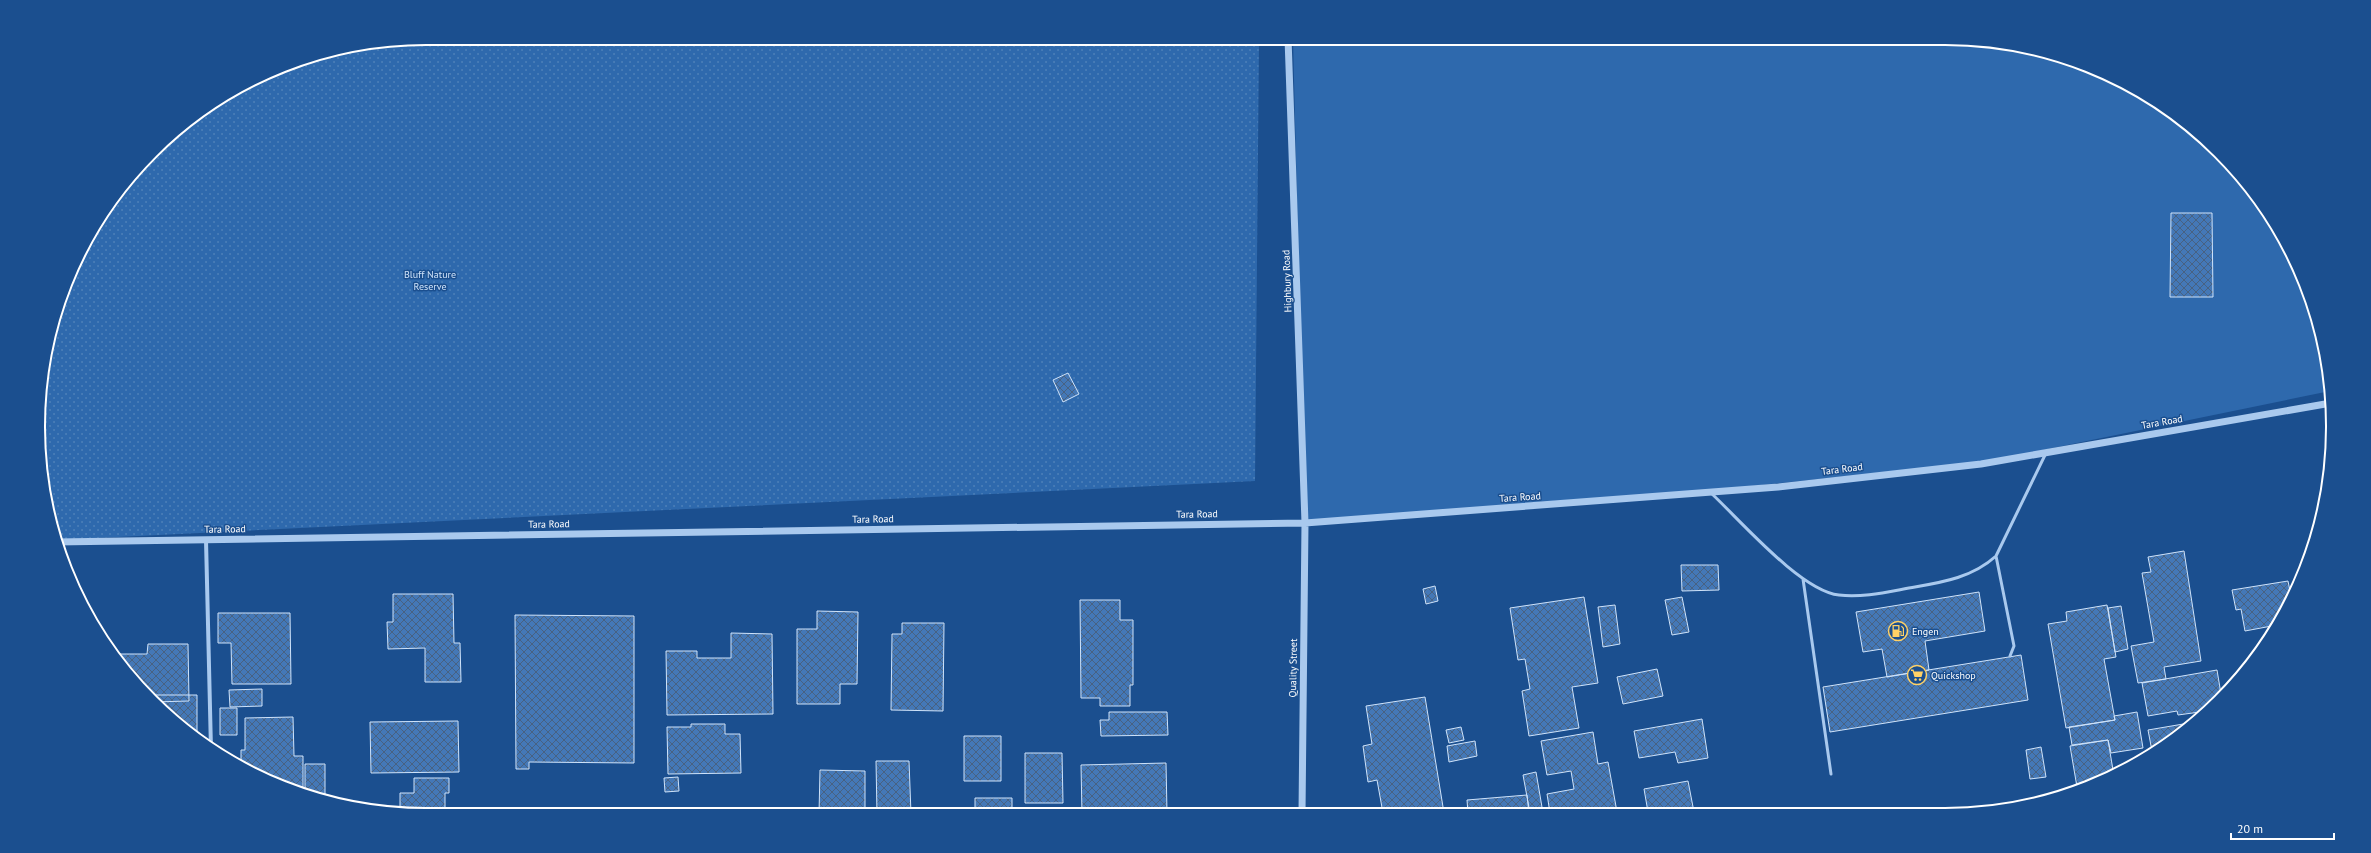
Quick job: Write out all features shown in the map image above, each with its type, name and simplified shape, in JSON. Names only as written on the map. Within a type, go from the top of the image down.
[{"type":"street","name":"Highbury Road","points":[[1288,45],[1305,523]]},
{"type":"street","name":"Tara Road","points":[[63,542],[1305,523],[1711,493],[1981,464],[2325,403]]},
{"type":"street","name":"Quality Street","points":[[1302,808],[1305,523]]},
{"type":"street","points":[[206,540],[211,741]]},
{"type":"lane","points":[[1711,493],[1803,579],[1821,591],[1839,595],[1878,593],[1954,580],[1984,567],[1996,556],[2047,452]]},
{"type":"lane","points":[[1996,556],[2014,646],[2010,656]]},
{"type":"lane","points":[[1803,579],[1818,692],[1831,774]]},
{"type":"lane","points":[[1818,692],[1823,691]]},
{"type":"green space","name":"Bluff Nature Reserve","points":[[426,45],[1259,45],[1255,481],[62,540],[52,501],[48,476],[45,426],[46,402],[52,352],[65,304],[84,258],[109,215],[124,194],[157,157],[194,124],[215,109],[258,84],[304,65],[352,52],[377,48]]},
{"type":"green space","points":[[1293,45],[1944,45],[1994,48],[2019,52],[2067,65],[2113,84],[2156,109],[2177,124],[2214,157],[2247,194],[2275,236],[2297,281],[2313,328],[2323,377],[2324,392],[1990,461],[1714,490],[1538,502],[1305,523]]},
{"type":"building","points":[[2171,213],[2212,213],[2213,297],[2170,297]]},
{"type":"building","points":[[1068,373],[1079,394],[1063,402],[1053,380]]},
{"type":"building","points":[[2184,551],[2201,661],[2164,667],[2166,679],[2138,683],[2131,646],[2154,642],[2142,573],[2151,572],[2148,557]]},
{"type":"building","points":[[1681,565],[1718,565],[1719,590],[1682,591]]},
{"type":"building","points":[[2288,581],[2290,589],[2269,626],[2245,631],[2241,609],[2236,610],[2232,590]]},
{"type":"building","points":[[1435,586],[1438,601],[1426,604],[1423,589]]},
{"type":"building","points":[[1979,592],[1985,631],[1925,641],[1929,670],[1887,677],[1882,649],[1863,652],[1856,612]]},
{"type":"building","points":[[393,594],[453,594],[454,643],[460,643],[461,682],[425,682],[425,648],[388,649],[387,622],[393,622]]},
{"type":"building","points":[[1584,597],[1598,683],[1572,687],[1579,728],[1529,736],[1522,691],[1530,689],[1525,659],[1518,660],[1510,608]]},
{"type":"building","points":[[1682,597],[1689,632],[1672,635],[1665,600]]},
{"type":"building","points":[[1080,600],[1120,600],[1120,620],[1133,620],[1133,685],[1130,685],[1130,706],[1100,706],[1100,698],[1081,698]]},
{"type":"building","points":[[1615,605],[1620,644],[1603,647],[1598,607]]},
{"type":"building","points":[[2107,605],[2116,657],[2104,659],[2115,720],[2066,728],[2048,624],[2067,621],[2066,612]]},
{"type":"building","points":[[2121,606],[2128,649],[2115,652],[2108,608]]},
{"type":"building","points":[[817,611],[858,612],[857,684],[840,684],[840,704],[797,704],[797,629],[817,629]]},
{"type":"building","points":[[218,613],[290,613],[291,684],[232,684],[231,643],[218,643]]},
{"type":"building","points":[[515,615],[634,616],[634,763],[529,762],[529,769],[516,769]]},
{"type":"building","points":[[902,623],[944,623],[943,711],[891,710],[892,634],[902,634]]},
{"type":"building","points":[[731,633],[772,634],[773,714],[667,715],[666,651],[697,651],[697,658],[731,658]]},
{"type":"building","points":[[148,644],[188,644],[189,701],[163,702],[140,678],[120,654],[147,654]]},
{"type":"building","points":[[2021,655],[2028,700],[1830,732],[1823,687]]},
{"type":"building","points":[[1657,669],[1663,696],[1623,704],[1617,677]]},
{"type":"building","points":[[2217,670],[2220,689],[2197,712],[2178,715],[2177,711],[2148,716],[2142,683]]},
{"type":"building","points":[[262,689],[262,706],[230,707],[229,690]]},
{"type":"building","points":[[156,695],[197,695],[197,731]]},
{"type":"building","points":[[1425,697],[1443,808],[1382,808],[1377,780],[1368,782],[1363,746],[1372,744],[1366,706]]},
{"type":"building","points":[[220,708],[237,708],[237,735],[220,735]]},
{"type":"building","points":[[1109,712],[1167,712],[1168,735],[1101,736],[1100,720],[1109,720]]},
{"type":"building","points":[[2137,712],[2143,748],[2111,753],[2108,740],[2072,745],[2069,727],[2115,720],[2114,716]]},
{"type":"building","points":[[293,717],[294,756],[303,756],[303,787],[258,769],[241,760],[241,750],[245,750],[245,718]]},
{"type":"building","points":[[1702,719],[1708,758],[1678,763],[1675,752],[1639,758],[1634,731]]},
{"type":"building","points":[[458,721],[459,772],[371,773],[370,722]]},
{"type":"building","points":[[691,724],[725,724],[725,734],[740,734],[741,773],[668,774],[667,727],[691,727]]},
{"type":"building","points":[[2183,724],[2151,747],[2148,730]]},
{"type":"building","points":[[1461,727],[1464,740],[1449,743],[1446,730]]},
{"type":"building","points":[[1593,732],[1598,764],[1608,762],[1616,808],[1549,808],[1547,794],[1574,789],[1571,771],[1547,775],[1541,741]]},
{"type":"building","points":[[964,736],[1001,736],[1001,781],[964,781]]},
{"type":"building","points":[[2108,740],[2113,769],[2077,784],[2070,746]]},
{"type":"building","points":[[1475,741],[1477,756],[1449,762],[1447,746]]},
{"type":"building","points":[[2041,747],[2046,777],[2030,779],[2026,750]]},
{"type":"building","points":[[1025,753],[1062,753],[1063,803],[1025,803]]},
{"type":"building","points":[[876,761],[909,761],[911,808],[877,808]]},
{"type":"building","points":[[1166,763],[1167,808],[1082,808],[1081,765]]},
{"type":"building","points":[[305,764],[325,764],[325,794],[305,788]]},
{"type":"building","points":[[820,770],[865,771],[865,808],[819,808]]},
{"type":"building","points":[[1536,772],[1542,808],[1529,808],[1523,775]]},
{"type":"building","points":[[678,777],[679,791],[665,792],[664,778]]},
{"type":"building","points":[[414,778],[449,778],[449,793],[445,793],[445,808],[400,807],[400,793],[414,793]]},
{"type":"building","points":[[1688,781],[1693,808],[1647,808],[1644,789]]},
{"type":"building","points":[[1527,795],[1528,808],[1468,808],[1467,800]]},
{"type":"building","points":[[975,798],[1012,798],[1012,808],[975,808]]},
{"type":"place","name":"Engen","points":[[1898,631]]},
{"type":"place","name":"Quickshop","points":[[1917,675]]}]
